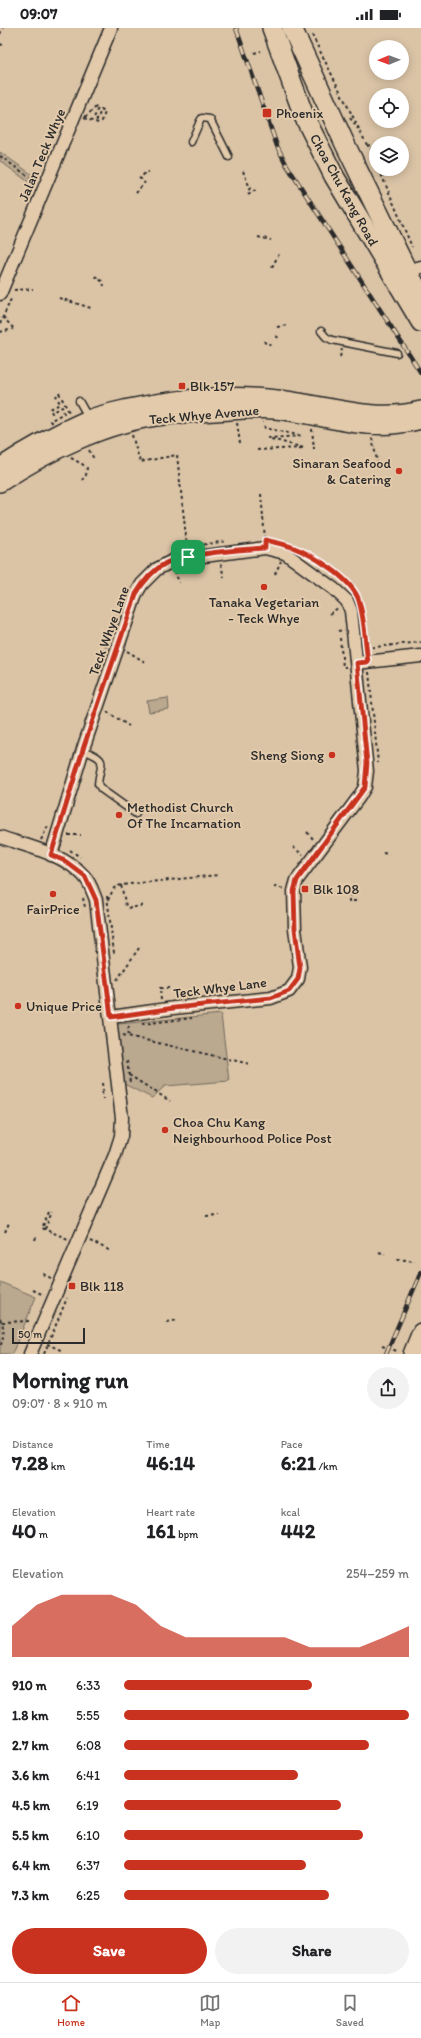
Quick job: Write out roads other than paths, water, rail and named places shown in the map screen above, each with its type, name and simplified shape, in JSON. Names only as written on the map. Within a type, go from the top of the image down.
[{"type":"main road","name":"Choa Chu Kang Road","points":[[272,28],[304,116],[329,166],[421,322]]},
{"type":"main road","name":"Choa Chu Kang Road","points":[[292,28],[345,144],[414,269],[421,295]]},
{"type":"main road","points":[[304,116],[317,130],[321,131],[325,129],[328,122],[328,106]]},
{"type":"main road","points":[[329,166],[326,143],[330,139],[335,138],[345,144]]},
{"type":"main road","name":"Teck Whye Avenue","points":[[0,483],[27,465],[91,431],[162,401],[246,397],[288,400],[369,413],[385,414],[421,410]]},
{"type":"main road","name":"Teck Whye Avenue","points":[[0,467],[20,453],[91,431],[107,429],[162,416],[258,409],[282,411],[369,426],[403,425],[421,420]]},
{"type":"main road","points":[[411,1351],[421,1332]]},
{"type":"street","name":"Jalan Teck Whye","points":[[1,291],[111,28]]},
{"type":"street","name":"Teck Whye Lane","points":[[51,855],[83,750],[136,594],[142,584],[157,569],[172,560],[265,548],[284,553],[342,595],[347,601],[350,611],[362,662],[367,763],[365,787],[297,880],[294,891],[295,929],[300,968],[298,979],[289,991],[271,998],[182,1007],[111,1017]]},
{"type":"street","points":[[362,662],[421,656]]},
{"type":"street","points":[[0,837],[65,861],[85,876],[96,900],[122,1118],[121,1136],[74,1238],[37,1340],[30,1354]]},
{"type":"lane","points":[[191,142],[202,118],[208,118],[210,119],[228,157]]},
{"type":"lane","points":[[321,331],[326,337],[332,340],[397,353]]},
{"type":"lane","points":[[79,401],[91,431]]},
{"type":"lane","points":[[83,750],[98,756],[101,760],[102,764],[98,784],[101,789],[136,814]]},
{"type":"railway","points":[[236,28],[277,146],[286,164],[421,373]]},
{"type":"railway","points":[[386,1354],[421,1272]]},
{"type":"place","name":"Phoenix","points":[[267,113]]},
{"type":"place","name":"Blk 157","points":[[182,386]]},
{"type":"place","name":"Sinaran Seafood & Catering","points":[[399,471]]},
{"type":"place","name":"Tanaka Vegetarian - Teck Whye","points":[[264,587]]},
{"type":"place","name":"Sheng Siong","points":[[332,755]]},
{"type":"place","name":"Methodist Church Of The Incarnation","points":[[119,815]]},
{"type":"place","name":"Blk 108","points":[[305,889]]},
{"type":"place","name":"FairPrice","points":[[53,894]]},
{"type":"place","name":"Unique Price","points":[[18,1006]]},
{"type":"place","name":"Choa Chu Kang Neighbourhood Police Post","points":[[165,1130]]},
{"type":"place","name":"Blk 118","points":[[72,1286]]}]
